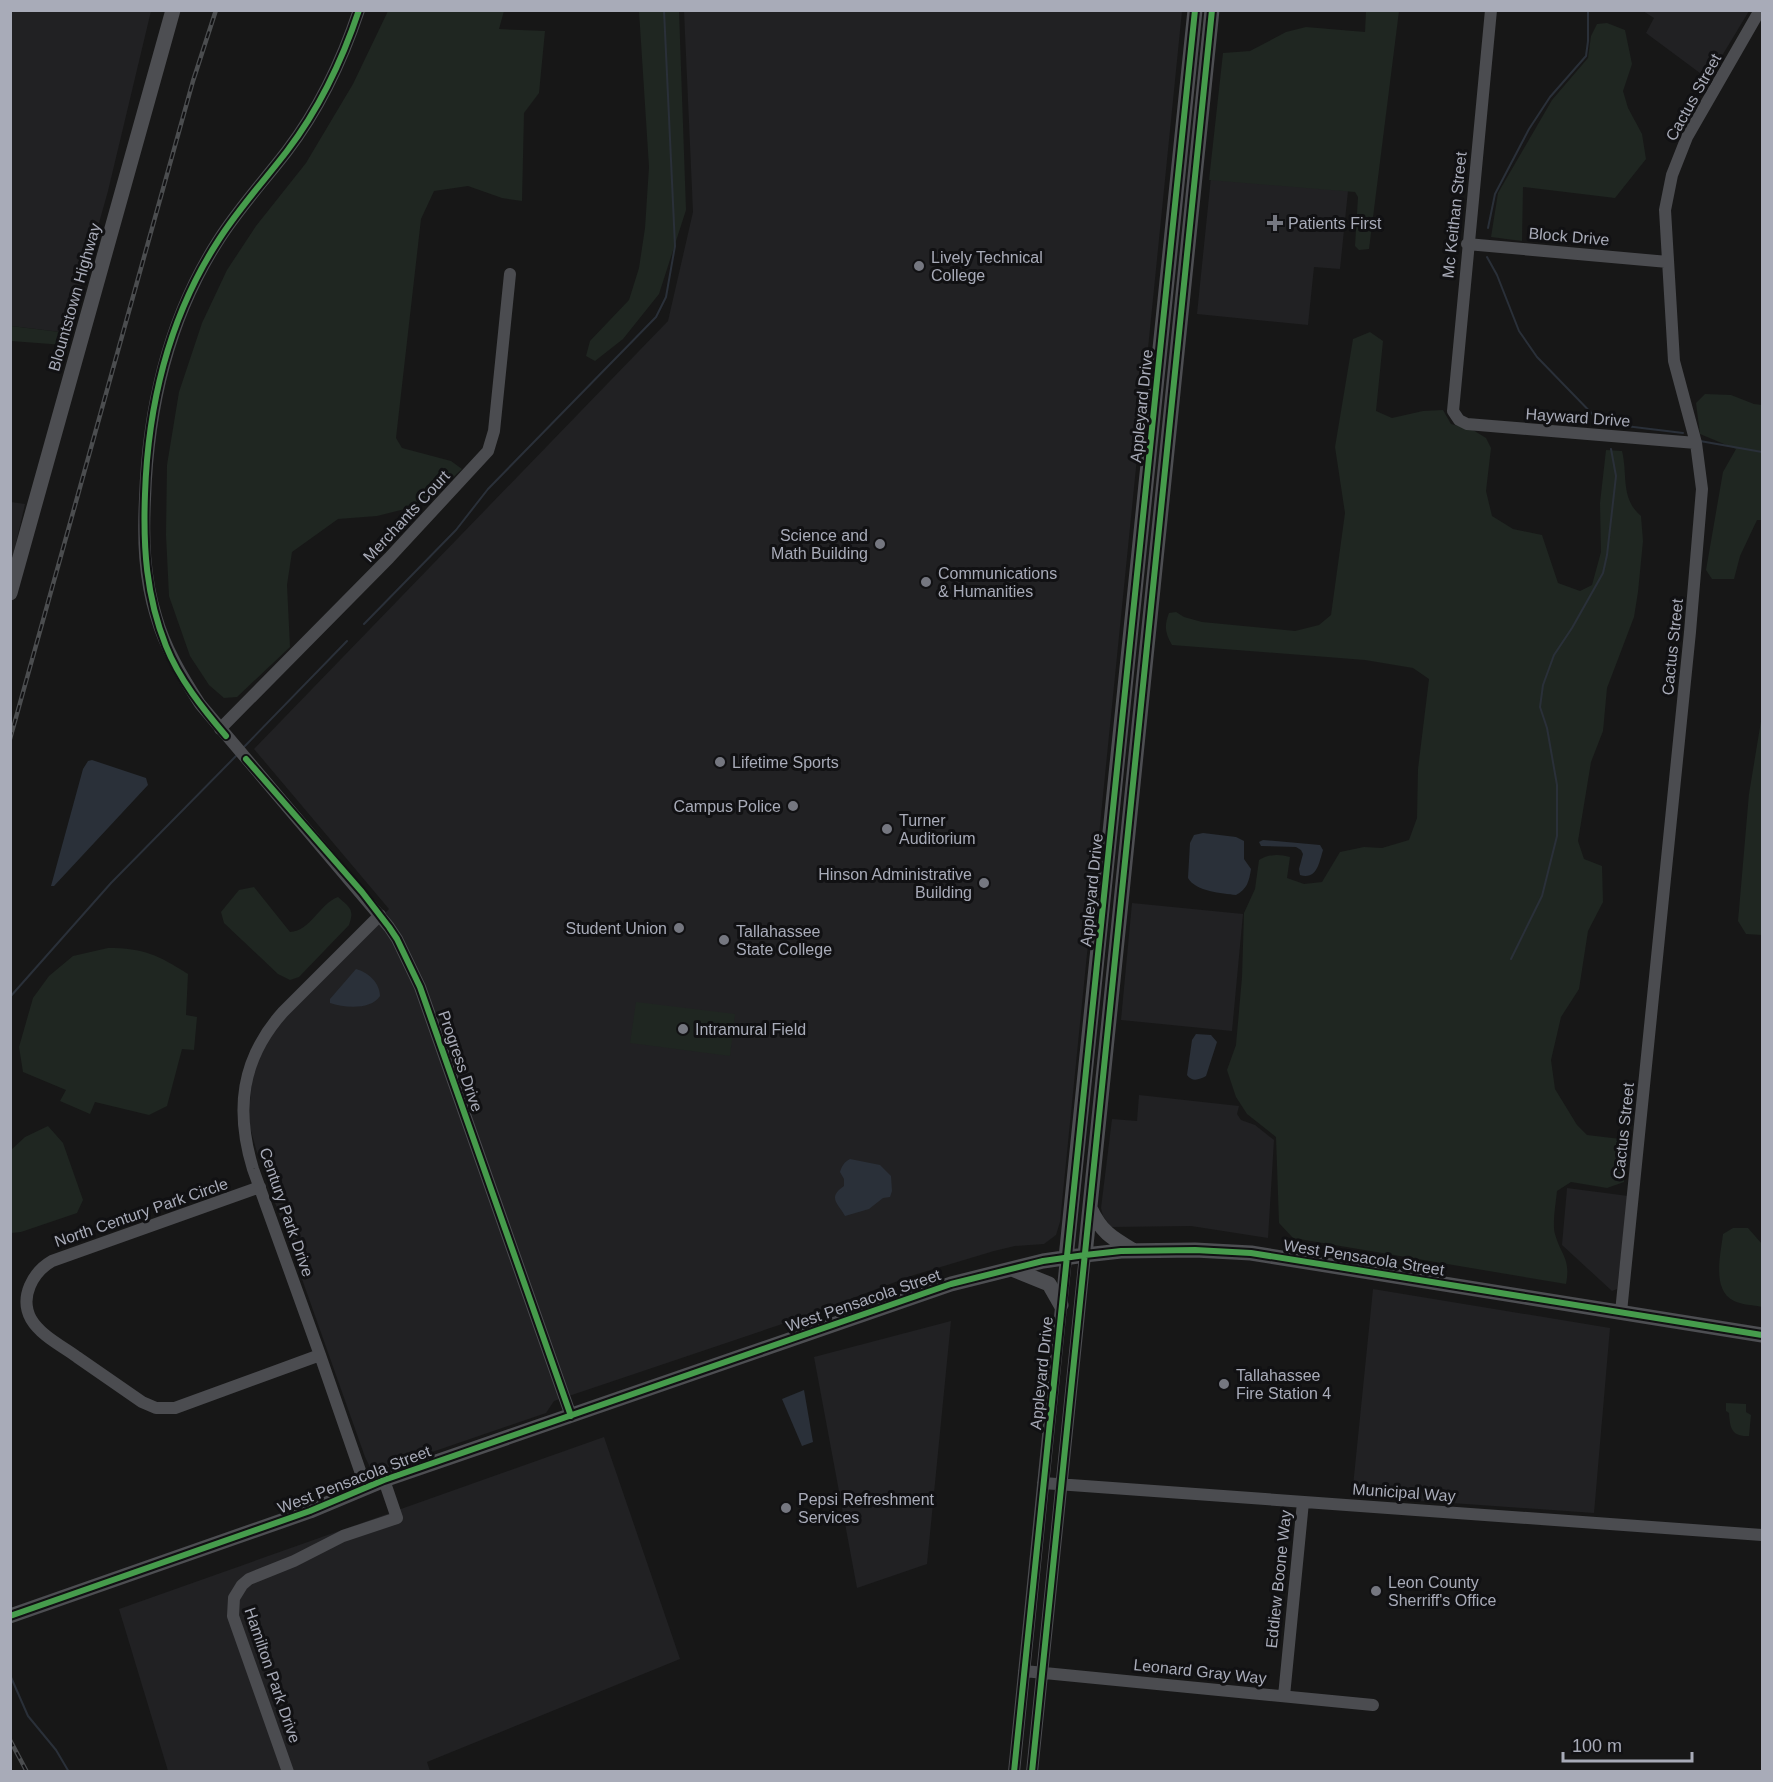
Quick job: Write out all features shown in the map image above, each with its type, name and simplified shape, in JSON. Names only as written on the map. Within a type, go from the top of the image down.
[{"type":"main road","name":"Blountstown Highway","points":[[11,592],[173,10]]},
{"type":"main road","name":"Appleyard Drive","points":[[1066,1258],[1195,10]]},
{"type":"main road","name":"Appleyard Drive","points":[[1085,1255],[1212,10]]},
{"type":"main road","points":[[1090,1208],[1103,1231],[1134,1251]]},
{"type":"main road","name":"West Pensacola Street","points":[[15,1615],[310,1511],[384,1480],[951,1284],[1066,1258],[1134,1251],[1195,1250],[1251,1253],[1762,1335]]},
{"type":"main road","points":[[1012,1269],[1049,1284],[1061,1305]]},
{"type":"street","name":"Progress Drive","points":[[358,10],[336,68],[312,113],[288,150],[229,224],[192,286],[177,324],[160,376],[147,447],[145,554],[147,577],[166,647],[200,704],[380,915],[397,939],[420,987],[571,1416]]},
{"type":"street","name":"Mc Keithan Street","points":[[1459,420],[1452,411],[1453,393],[1491,10]]},
{"type":"street","name":"Cactus Street","points":[[1621,1312],[1701,518],[1701,472],[1696,443],[1674,361],[1665,210],[1672,175],[1687,137],[1760,10]]},
{"type":"street","name":"Block Drive","points":[[1467,244],[1668,262]]},
{"type":"street","name":"Merchants Court","points":[[223,732],[488,451],[494,431],[510,274]]},
{"type":"street","points":[[1168,278],[1185,280]]},
{"type":"street","name":"Hayward Drive","points":[[1459,420],[1467,424],[1484,426],[1696,443]]},
{"type":"street","points":[[1144,504],[1162,506]]},
{"type":"street","points":[[1124,708],[1141,709]]},
{"type":"street","points":[[1104,894],[1122,896]]},
{"type":"street","name":"Century Park Drive","points":[[366,1488],[260,1187],[246,1144],[242,1110],[247,1076],[270,1027],[281,1013],[380,915]]},
{"type":"street","points":[[1090,1025],[1109,1018]]},
{"type":"street","name":"North Century Park Circle","points":[[260,1187],[52,1261],[42,1267],[31,1282],[28,1292],[31,1319],[40,1331],[142,1402],[161,1409],[175,1408],[321,1355]]},
{"type":"street","name":"Appleyard Drive","points":[[1032,1772],[1085,1255]]},
{"type":"street","name":"Appleyard Drive","points":[[1014,1772],[1066,1258]]},
{"type":"street","name":"Hamilton Park Drive","points":[[288,1772],[233,1616],[234,1598],[249,1579],[294,1561],[343,1536],[397,1518],[384,1480]]},
{"type":"street","name":"Municipal Way","points":[[1043,1483],[1762,1535]]},
{"type":"street","name":"Eddiew Boone Way","points":[[1284,1696],[1302,1502]]},
{"type":"street","name":"Leonard Gray Way","points":[[1024,1671],[1373,1705]]},
{"type":"shaded area","points":[[11,11],[151,11],[108,191],[68,333],[11,326]]},
{"type":"shaded area","points":[[388,11],[504,11],[499,29],[545,31],[539,93],[524,113],[522,201],[502,198],[468,186],[434,191],[421,219],[396,438],[402,448],[451,461],[462,469],[425,504],[377,516],[338,519],[292,552],[287,585],[290,647],[237,697],[224,698],[209,685],[190,656],[169,596],[166,535],[167,465],[179,392],[202,323],[227,270],[256,226],[306,163],[353,84]]},
{"type":"shaded area","points":[[639,11],[679,11],[686,210],[659,294],[623,339],[595,361],[586,356],[590,341],[629,300],[639,268],[645,228],[649,167]]},
{"type":"shaded area","name":"Tallahassee State College","points":[[684,11],[1182,11],[1060,1222],[1056,1235],[1044,1244],[1015,1246],[994,1251],[914,1275],[794,1320],[554,1401],[546,1413],[377,1471],[371,1469],[365,1457],[256,1149],[250,1127],[250,1102],[252,1081],[259,1057],[277,1024],[389,909],[254,749],[668,321],[693,212]]},
{"type":"shaded area","points":[[1366,11],[1399,11],[1369,249],[1359,250],[1355,246],[1358,197],[1355,192],[1209,180],[1223,53],[1250,51],[1286,32],[1306,27],[1365,32]]},
{"type":"shaded area","points":[[1643,11],[1749,11],[1708,79],[1646,33],[1654,18]]},
{"type":"shaded area","points":[[1607,23],[1625,30],[1632,64],[1623,91],[1628,108],[1642,134],[1646,159],[1615,198],[1523,187],[1522,241],[1491,237],[1498,193],[1552,100],[1588,58],[1591,36],[1597,24]]},
{"type":"shaded area","name":"Patients First","points":[[1211,177],[1348,191],[1340,269],[1314,267],[1308,325],[1197,314]]},
{"type":"shaded area","points":[[11,326],[68,333],[64,345],[11,341]]},
{"type":"shaded area","points":[[1370,332],[1383,341],[1376,411],[1392,418],[1423,411],[1443,410],[1451,424],[1473,430],[1486,438],[1491,448],[1486,491],[1492,516],[1513,529],[1542,535],[1558,583],[1580,591],[1592,585],[1601,552],[1600,503],[1606,450],[1622,451],[1627,494],[1634,509],[1641,516],[1643,541],[1634,617],[1607,688],[1603,731],[1591,762],[1578,841],[1584,859],[1602,866],[1603,902],[1588,931],[1579,989],[1561,1017],[1551,1060],[1555,1089],[1577,1125],[1587,1135],[1629,1140],[1624,1182],[1607,1188],[1571,1182],[1557,1191],[1554,1230],[1566,1263],[1566,1284],[1293,1238],[1279,1223],[1276,1137],[1247,1114],[1236,1097],[1227,1070],[1236,1045],[1242,977],[1244,913],[1255,889],[1259,860],[1274,855],[1290,857],[1287,878],[1304,884],[1322,882],[1340,852],[1364,847],[1382,848],[1409,840],[1417,818],[1418,769],[1429,679],[1413,668],[1365,660],[1172,645],[1167,633],[1166,622],[1169,613],[1176,612],[1202,622],[1295,631],[1319,625],[1331,615],[1345,513],[1335,447],[1353,339]]},
{"type":"shaded area","points":[[1705,394],[1731,395],[1762,405],[1762,520],[1757,520],[1740,556],[1734,579],[1712,579],[1706,570],[1723,472],[1736,449],[1700,434],[1696,403]]},
{"type":"shaded area","points":[[11,502],[25,504],[11,565]]},
{"type":"shaded area","points":[[1762,715],[1762,935],[1746,934],[1738,921],[1749,794]]},
{"type":"shaded area","points":[[92,760],[146,778],[148,785],[54,886],[51,886],[83,769],[88,761]]},
{"type":"shaded area","points":[[1203,833],[1236,837],[1244,841],[1244,859],[1251,869],[1247,885],[1236,895],[1203,889],[1188,878],[1190,843],[1194,835]]},
{"type":"shaded area","points":[[1263,840],[1320,845],[1323,850],[1314,873],[1306,876],[1300,875],[1299,869],[1303,854],[1301,850],[1296,847],[1261,846],[1259,842]]},
{"type":"shaded area","points":[[254,887],[290,932],[304,927],[325,905],[338,897],[348,906],[351,920],[349,925],[299,977],[290,980],[278,974],[224,923],[221,912],[239,890]]},
{"type":"shaded area","points":[[1132,903],[1243,914],[1232,1031],[1121,1020]]},
{"type":"shaded area","points":[[108,948],[141,951],[168,962],[188,974],[186,1015],[197,1017],[194,1050],[182,1049],[167,1106],[149,1115],[95,1102],[90,1114],[60,1101],[66,1090],[23,1072],[19,1047],[33,998],[49,976],[73,956]]},
{"type":"shaded area","points":[[356,969],[372,979],[378,987],[380,996],[370,1004],[357,1007],[330,1003],[330,999]]},
{"type":"shaded area","name":"Intramural Field","points":[[636,1002],[735,1014],[730,1056],[630,1043]]},
{"type":"shaded area","points":[[1196,1034],[1211,1035],[1217,1042],[1206,1076],[1196,1080],[1187,1075],[1192,1040]]},
{"type":"shaded area","points":[[1139,1095],[1239,1106],[1237,1114],[1241,1120],[1255,1125],[1274,1140],[1268,1238],[1191,1226],[1111,1227],[1103,1216],[1101,1208],[1112,1119],[1137,1121]]},
{"type":"shaded area","points":[[48,1126],[63,1143],[83,1200],[77,1213],[21,1232],[11,1233],[11,1150],[25,1137]]},
{"type":"shaded area","points":[[850,1159],[880,1165],[891,1176],[892,1191],[890,1197],[883,1198],[869,1209],[845,1216],[835,1197],[844,1186],[844,1179],[840,1172]]},
{"type":"shaded area","points":[[1567,1188],[1628,1196],[1617,1289],[1612,1291],[1562,1245]]},
{"type":"shaded area","points":[[1733,1228],[1748,1228],[1762,1244],[1762,1307],[1734,1301],[1722,1289],[1719,1271],[1723,1234]]},
{"type":"shaded area","points":[[1373,1289],[1610,1328],[1594,1513],[1352,1496]]},
{"type":"shaded area","points":[[951,1321],[927,1564],[857,1588],[814,1357]]},
{"type":"shaded area","points":[[804,1390],[813,1442],[802,1446],[782,1399]]},
{"type":"shaded area","points":[[1726,1403],[1746,1404],[1746,1412],[1751,1415],[1749,1436],[1735,1433],[1730,1423],[1729,1413],[1726,1411]]},
{"type":"shaded area","points":[[604,1437],[680,1659],[427,1762],[430,1771],[168,1771],[119,1609]]},
{"type":"waterway","points":[[364,624],[456,530],[488,489],[656,317],[666,297],[675,246],[664,10]]},
{"type":"waterway","points":[[1488,228],[1495,194],[1529,129],[1550,97],[1586,56],[1588,10]]},
{"type":"waterway","points":[[1487,257],[1497,275],[1519,331],[1537,357],[1601,423],[1683,433]]},
{"type":"waterway","points":[[1700,441],[1762,452]]},
{"type":"waterway","points":[[1511,959],[1542,896],[1557,836],[1557,785],[1547,728],[1540,707],[1543,685],[1554,655],[1603,573],[1616,476],[1611,449]]},
{"type":"waterway","points":[[242,749],[347,641]]},
{"type":"waterway","points":[[10,997],[111,883],[236,756]]},
{"type":"waterway","points":[[10,1675],[28,1716],[56,1750],[69,1772]]},
{"type":"railway","points":[[10,739],[193,81],[216,10]]},
{"type":"railway","points":[[10,1740],[27,1772]]},
{"type":"cycle path","points":[[226,736],[192,693],[171,658],[159,627],[150,590],[145,552],[145,494],[156,395],[174,331],[201,270],[234,218],[299,135],[337,66],[359,10]]},
{"type":"cycle path","points":[[1014,1772],[1195,10]]},
{"type":"cycle path","points":[[1032,1772],[1212,10]]},
{"type":"cycle path","points":[[246,759],[362,892],[397,939],[420,987],[571,1416]]},
{"type":"cycle path","points":[[10,1616],[310,1511],[384,1480],[951,1284],[1043,1261],[1121,1251],[1195,1250],[1251,1253],[1762,1335]]},
{"type":"place","name":"Patients First","points":[[1275,223]]},
{"type":"place","name":"Lively Technical College","points":[[919,266]]},
{"type":"place","name":"Science and Math Building","points":[[880,544]]},
{"type":"place","name":"Communications & Humanities","points":[[926,582]]},
{"type":"place","name":"Lifetime Sports","points":[[720,762]]},
{"type":"place","name":"Campus Police","points":[[793,806]]},
{"type":"place","name":"Turner Auditorium","points":[[887,829]]},
{"type":"place","name":"Hinson Administrative Building","points":[[984,883]]},
{"type":"place","name":"Student Union","points":[[679,928]]},
{"type":"place","name":"Tallahassee State College","points":[[724,940]]},
{"type":"place","name":"Intramural Field","points":[[683,1029]]},
{"type":"place","name":"Tallahassee Fire Station 4","points":[[1224,1384]]},
{"type":"place","name":"Pepsi Refreshment Services","points":[[786,1508]]},
{"type":"place","name":"Leon County Sherriff's Office","points":[[1376,1591]]}]
